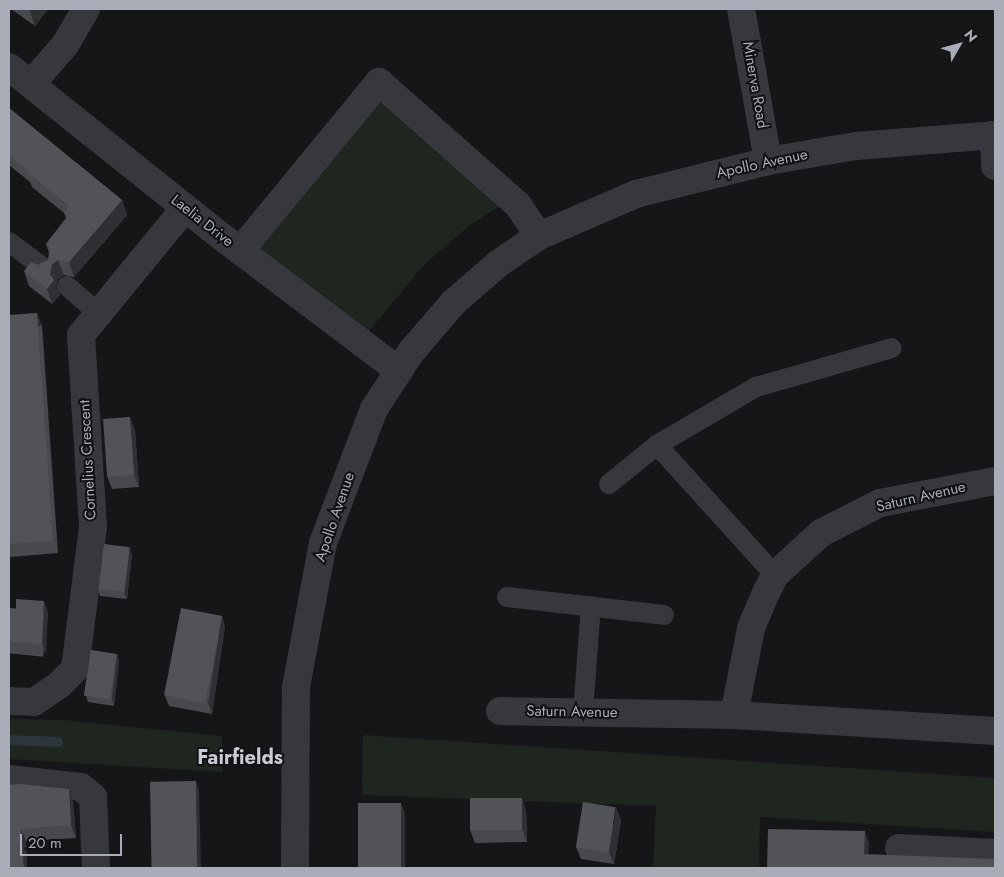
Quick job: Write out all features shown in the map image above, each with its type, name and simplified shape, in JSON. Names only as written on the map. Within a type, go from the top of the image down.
[{"type":"street","points":[[31,84],[65,45],[86,9]]},
{"type":"street","name":"Minerva Road","points":[[742,9],[768,161]]},
{"type":"street","name":"Laelia Drive","points":[[9,67],[240,251],[399,371]]},
{"type":"street","points":[[240,251],[379,82],[518,205],[538,236]]},
{"type":"street","points":[[994,135],[995,166]]},
{"type":"street","name":"Apollo Avenue","points":[[295,868],[296,687],[323,543],[374,409],[399,371],[454,302],[500,263],[538,236],[636,194],[768,161],[856,146],[994,135]]},
{"type":"street","name":"Cornelius Crescent","points":[[9,701],[34,702],[59,685],[75,669],[93,526],[81,335],[185,208]]},
{"type":"street","name":"Saturn Avenue","points":[[734,715],[751,628],[775,575],[821,533],[880,503],[995,481]]},
{"type":"street","name":"Saturn Avenue","points":[[500,711],[734,715],[995,731]]},
{"type":"street","points":[[9,779],[81,787],[93,797],[96,868]]},
{"type":"street","points":[[899,848],[995,853]]},
{"type":"lane","points":[[10,247],[44,268]]},
{"type":"lane","points":[[67,286],[98,312]]},
{"type":"lane","points":[[609,484],[657,444],[756,387],[892,348]]},
{"type":"lane","points":[[657,444],[775,575]]},
{"type":"lane","points":[[507,597],[664,615]]},
{"type":"lane","points":[[583,712],[591,606]]},
{"type":"shaded area","points":[[377,94],[506,202],[470,225],[423,266],[365,336],[249,248]]},
{"type":"shaded area","points":[[9,719],[63,720],[222,736],[223,772],[9,759]]},
{"type":"shaded area","points":[[363,735],[995,778],[995,832],[760,817],[759,868],[653,868],[656,806],[362,795]]},
{"type":"building","points":[[9,108],[122,200],[69,262],[58,260],[52,264],[50,274],[54,280],[47,289],[24,271],[31,262],[38,265],[48,260],[50,249],[46,244],[68,216],[64,213],[69,206],[9,155]]},
{"type":"building","points":[[37,313],[53,541],[9,544],[9,315]]},
{"type":"building","points":[[130,417],[134,475],[107,477],[103,419]]},
{"type":"building","points":[[104,544],[130,547],[124,592],[99,589]]},
{"type":"building","points":[[16,599],[44,601],[42,644],[9,642],[9,608],[16,609]]},
{"type":"building","points":[[181,608],[222,616],[205,703],[164,695]]},
{"type":"building","points":[[91,650],[117,654],[109,700],[84,695]]},
{"type":"building","points":[[196,781],[198,868],[152,868],[150,782]]},
{"type":"building","points":[[20,784],[69,789],[71,825],[21,829],[24,868],[9,868],[9,785]]},
{"type":"building","points":[[470,798],[522,798],[522,830],[470,830]]},
{"type":"building","points":[[583,802],[616,807],[608,853],[576,847]]},
{"type":"building","points":[[358,803],[401,803],[401,868],[358,868]]},
{"type":"building","points":[[768,829],[865,831],[864,854],[995,859],[995,868],[767,868]]},
{"type":"waterway","points":[[9,740],[58,742]]},
{"type":"district","name":"Fairfields","points":[[240,757]]}]
